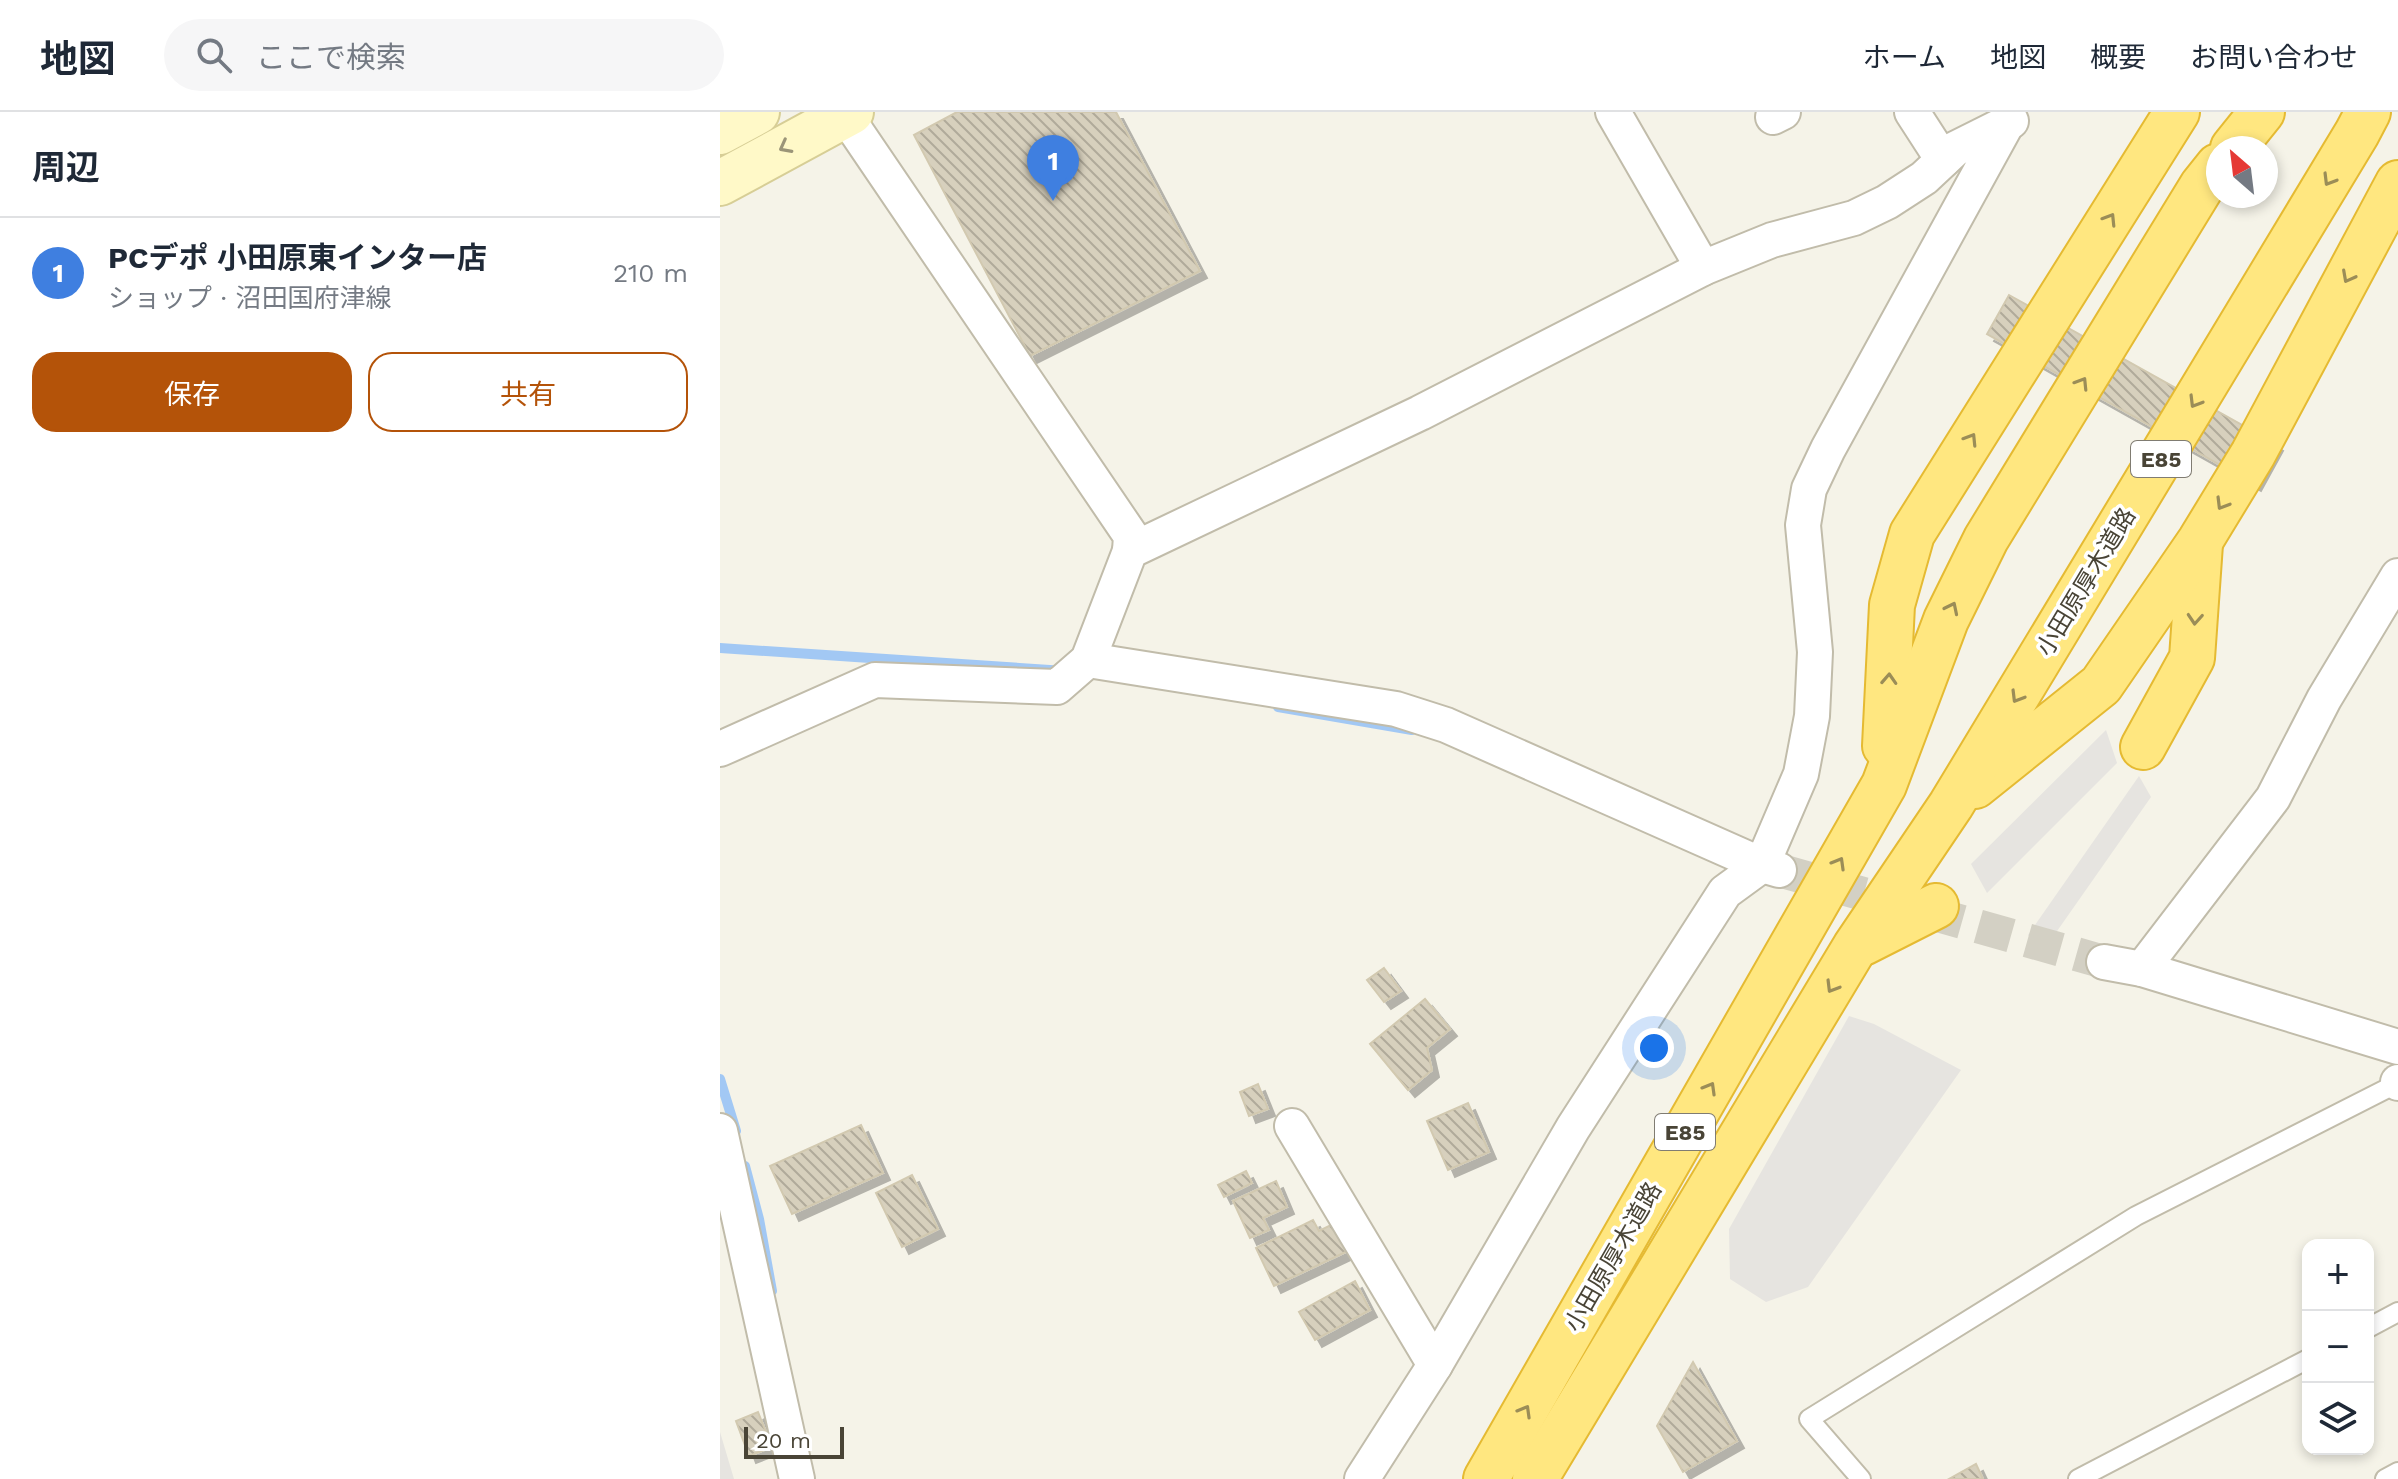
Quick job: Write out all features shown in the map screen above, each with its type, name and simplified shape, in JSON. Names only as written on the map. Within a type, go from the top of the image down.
[{"type":"highway","name":"小田原厚木道路","points":[[1884,785],[1892,605],[1912,534],[2177,112]]},
{"type":"highway","points":[[2243,136],[2262,112]]},
{"type":"highway","name":"小田原厚木道路","points":[[1535,1479],[1855,947],[1951,805],[2368,112]]},
{"type":"highway","name":"小田原厚木道路","points":[[1486,1479],[1884,785],[1946,620],[1986,539],[2206,181]]},
{"type":"highway","name":"小田原厚木道路","points":[[1951,805],[2101,685],[2200,541],[2253,454],[2398,183]]},
{"type":"highway","points":[[2143,747],[2192,658],[2200,541]]},
{"type":"highway","points":[[1855,947],[1936,906]]},
{"type":"highway","points":[[1565,1479],[1795,1048]]},
{"type":"main road","points":[[720,132],[757,112]]},
{"type":"main road","points":[[720,183],[848,114]]},
{"type":"street","points":[[1613,112],[1703,268]]},
{"type":"street","points":[[1912,112],[1943,160]]},
{"type":"street","points":[[720,749],[875,680],[1057,687],[1088,660],[1130,551],[1131,536],[848,114]]},
{"type":"street","points":[[1130,551],[1420,413],[1703,268],[1772,240],[1865,213],[1924,178],[1955,149],[2016,118]]},
{"type":"street","points":[[1362,1479],[1435,1365],[1573,1128],[1725,892],[1772,868],[1801,774],[1812,716],[1815,652],[1803,525],[1809,489],[1828,449],[2016,118]]},
{"type":"street","points":[[2142,969],[2273,798],[2324,699],[2387,609],[2398,576]]},
{"type":"street","points":[[1088,660],[1396,709],[1446,725],[1772,868]]},
{"type":"street","points":[[2104,962],[2142,969],[2398,1047]]},
{"type":"street","points":[[1292,1126],[1435,1365]]},
{"type":"street","points":[[720,1131],[797,1479]]},
{"type":"lane","points":[[1861,1479],[1809,1419],[2136,1216],[2398,1083]]},
{"type":"lane","points":[[2374,1325],[2398,1312]]},
{"type":"lane","points":[[2078,1479],[2302,1362]]},
{"type":"lane","points":[[2385,1479],[2398,1472]]},
{"type":"shaded area","points":[[2106,730],[2117,763],[1987,893],[1971,864]]},
{"type":"shaded area","points":[[2139,776],[2151,797],[2041,954],[2028,935]]},
{"type":"shaded area","points":[[1849,1016],[1874,1024],[1961,1070],[1808,1287],[1766,1302],[1730,1279],[1729,1229]]},
{"type":"shaded area","points":[[720,1432],[734,1479],[720,1479]]},
{"type":"building","points":[[957,112],[1116,112],[1200,271],[1030,356],[914,135]]},
{"type":"building","points":[[2009,295],[2276,444],[2254,484],[1987,334]]},
{"type":"building","points":[[1384,968],[1401,991],[1384,1002],[1367,980]]},
{"type":"building","points":[[1425,999],[1450,1029],[1427,1048],[1432,1070],[1408,1090],[1370,1044]]},
{"type":"building","points":[[1258,1084],[1268,1109],[1249,1116],[1240,1092]]},
{"type":"building","points":[[1468,1103],[1489,1152],[1448,1170],[1427,1121]]},
{"type":"building","points":[[861,1125],[883,1173],[792,1214],[770,1166]]},
{"type":"building","points":[[1246,1171],[1252,1183],[1224,1197],[1218,1185]]},
{"type":"building","points":[[912,1175],[938,1229],[902,1247],[876,1193]]},
{"type":"building","points":[[1276,1181],[1287,1207],[1263,1218],[1269,1230],[1250,1238],[1233,1201]]},
{"type":"building","points":[[1313,1220],[1319,1231],[1339,1221],[1352,1249],[1274,1286],[1256,1248]]},
{"type":"building","points":[[1355,1281],[1370,1310],[1315,1340],[1299,1312]]},
{"type":"building","points":[[1693,1362],[1737,1441],[1683,1472],[1657,1426]]},
{"type":"building","points":[[758,1412],[772,1447],[749,1456],[736,1421]]},
{"type":"building","points":[[1976,1464],[1983,1479],[1949,1479]]},
{"type":"waterway","points":[[720,648],[1065,671]]},
{"type":"waterway","points":[[1278,707],[1412,730]]},
{"type":"waterway","points":[[720,1079],[736,1131]]},
{"type":"waterway","points":[[745,1166],[759,1219],[772,1291]]},
{"type":"tunnel","points":[[1782,871],[2104,962]]},
{"type":"place","name":"PCデポ 小田原東インター店","points":[[1053,201]]}]
